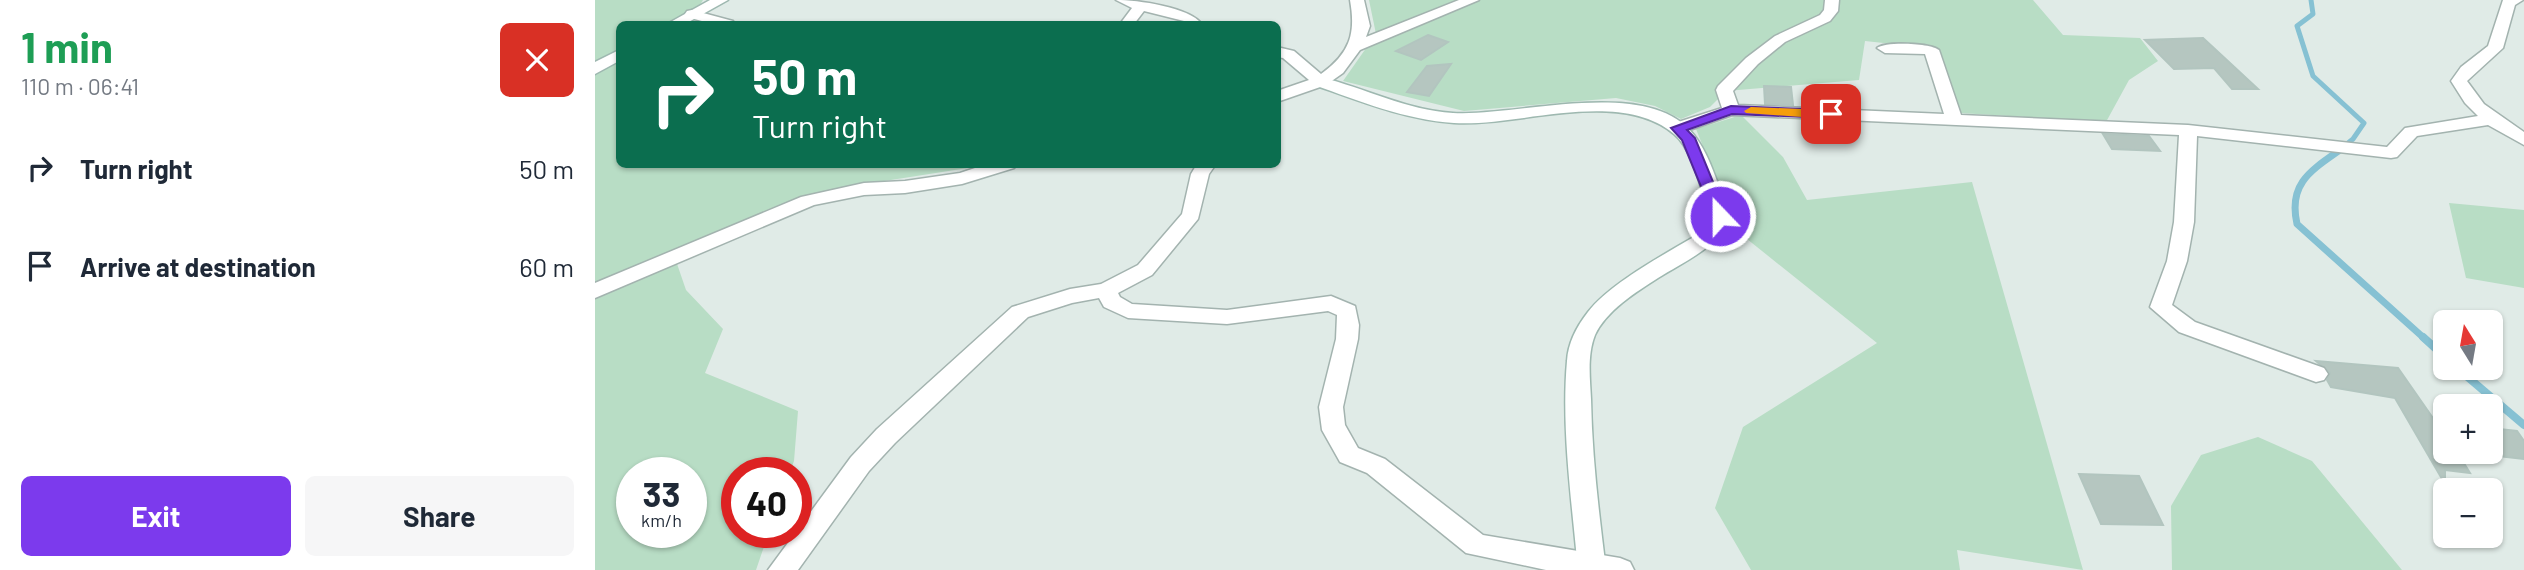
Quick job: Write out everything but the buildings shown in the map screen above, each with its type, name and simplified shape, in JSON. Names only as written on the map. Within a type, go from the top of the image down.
[{"type":"street","points":[[680,21],[721,0]]},
{"type":"street","points":[[1123,0],[1192,21]]},
{"type":"street","points":[[1281,96],[1320,82],[1337,70],[1355,47],[1362,26],[1357,0]]},
{"type":"street","points":[[1355,47],[1472,0]]},
{"type":"street","points":[[1731,110],[1724,90],[1752,61],[1780,39],[1825,18],[1831,11],[1832,0]]},
{"type":"street","points":[[2516,0],[2509,2],[2495,48],[2467,70],[2459,81],[2465,94],[2491,119],[2524,139]]},
{"type":"street","points":[[1128,21],[1141,6]]},
{"type":"street","points":[[692,15],[716,21]]},
{"type":"street","points":[[1885,48],[1931,50],[1954,120]]},
{"type":"street","points":[[1281,53],[1289,54],[1320,82],[1381,102],[1454,118],[1605,108],[1631,110],[1657,117],[1678,128],[1688,138],[1720,216],[1717,226],[1709,236],[1632,285],[1597,315],[1584,336],[1578,359],[1580,459],[1591,569]]},
{"type":"street","points":[[595,69],[616,57]]},
{"type":"street","points":[[1678,128],[1731,110],[2187,130],[2391,153],[2411,132],[2491,119]]},
{"type":"street","points":[[2187,130],[2184,222],[2177,261],[2161,307],[2187,327],[2316,374]]},
{"type":"street","points":[[595,291],[808,201],[864,189],[905,187],[962,178],[995,168]]},
{"type":"street","points":[[782,570],[860,464],[997,331],[1020,312],[1070,296],[1106,290],[1145,270],[1191,215],[1200,174],[1204,168]]},
{"type":"street","points":[[1106,290],[1112,302],[1128,310],[1227,317],[1331,303],[1347,311],[1350,326],[1332,406],[1332,422],[1349,456],[1376,466],[1476,545],[1591,569],[1620,570]]},
{"type":"green space","points":[[595,0],[703,0],[691,20],[694,21],[616,21],[616,168],[968,168],[878,182],[692,246],[595,286]]},
{"type":"green space","points":[[1369,0],[2033,0],[2063,35],[2140,38],[2158,61],[2129,80],[2106,122],[1960,113],[1930,48],[1865,41],[1859,80],[1726,91],[1710,107],[1681,119],[1655,106],[1616,98],[1464,111],[1343,81],[1376,34]]},
{"type":"green space","points":[[1741,115],[1783,157],[1807,200],[1972,182],[2083,570],[1957,550],[1960,570],[1751,570],[1715,508],[1743,427],[1877,343],[1737,231],[1696,129]]},
{"type":"green space","points":[[2449,203],[2524,210],[2524,288],[2466,278]]},
{"type":"green space","points":[[675,258],[686,290],[723,329],[705,373],[798,411],[794,457],[721,457],[721,548],[764,548],[756,570],[595,570],[595,292]]},
{"type":"green space","points":[[2258,437],[2312,461],[2402,570],[2172,570],[2171,506],[2201,455]]},
{"type":"waterway","points":[[2311,0],[2313,14],[2297,26],[2313,76],[2364,123],[2353,139],[2337,152]]},
{"type":"waterway","points":[[2340,150],[2304,180],[2296,199],[2297,224],[2425,339]]},
{"type":"waterway","points":[[2423,337],[2433,346]]},
{"type":"waterway","points":[[2471,380],[2524,425]]},
{"type":"slow traffic","points":[[1751,111],[1802,113]]},
{"type":"route","points":[[1720,216],[1688,138],[1678,128],[1731,110],[1831,114]]}]
